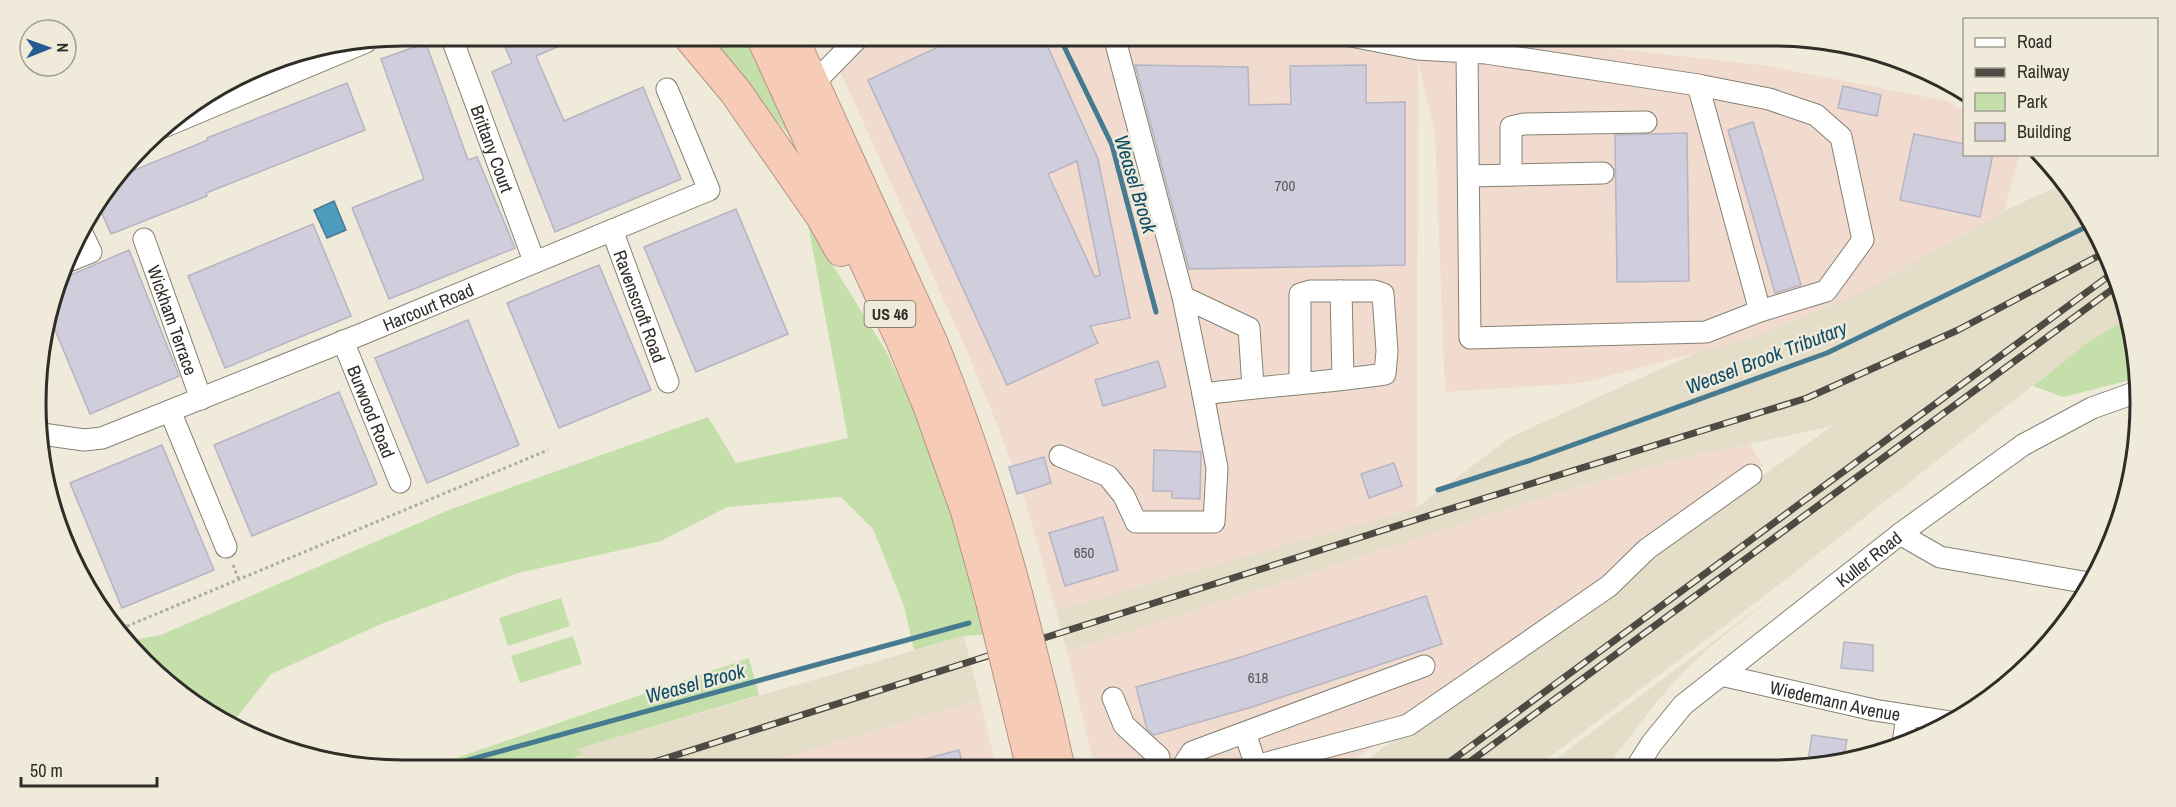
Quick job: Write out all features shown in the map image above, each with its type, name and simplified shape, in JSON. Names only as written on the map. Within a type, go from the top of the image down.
[{"type":"highway","points":[[697,46],[735,91],[822,216],[929,405]]},
{"type":"highway","name":"US 46","points":[[767,46],[902,340],[929,405],[967,510],[1004,598]]},
{"type":"highway","name":"US 46","points":[[796,46],[952,392],[987,492],[1004,598],[1033,712],[1055,760]]},
{"type":"highway","name":"US 46","points":[[1033,712],[1033,760]]},
{"type":"street","name":"Brittany Court","points":[[455,46],[534,261]]},
{"type":"street","points":[[813,84],[850,46]]},
{"type":"street","points":[[1060,456],[1108,476],[1124,496],[1136,522],[1214,522],[1217,468],[1203,394],[1183,297],[1117,46]]},
{"type":"street","points":[[1402,46],[1486,53],[1698,85],[1769,99],[1816,115],[1841,137],[1863,240],[1826,291],[1760,311],[1706,332],[1470,338],[1467,52]]},
{"type":"street","points":[[214,101],[248,84],[336,53]]},
{"type":"street","points":[[1698,85],[1760,311]]},
{"type":"street","name":"Harcourt Road","points":[[48,435],[84,440],[102,438],[709,190],[667,89]]},
{"type":"street","points":[[1511,175],[1511,127],[1524,124],[1646,122]]},
{"type":"street","points":[[1469,176],[1603,173]]},
{"type":"street","name":"Ravenscroft Road","points":[[612,230],[668,382]]},
{"type":"street","name":"Wickham Terrace","points":[[144,239],[201,399]]},
{"type":"street","points":[[1203,394],[1385,374],[1387,351],[1383,294],[1374,291],[1310,291],[1299,294],[1300,383]]},
{"type":"street","points":[[1341,291],[1343,379]]},
{"type":"street","points":[[1183,297],[1249,328],[1253,387]]},
{"type":"street","name":"Burwood Road","points":[[343,341],[400,482]]},
{"type":"street","name":"Kuller Road","points":[[1641,760],[1683,705],[1900,534],[2023,445],[2092,408],[2130,395]]},
{"type":"street","points":[[170,411],[226,547]]},
{"type":"street","points":[[50,447],[68,438]]},
{"type":"street","points":[[1278,760],[1408,725],[1609,586],[1647,549],[1750,476]]},
{"type":"street","points":[[1900,534],[1940,557],[2082,582]]},
{"type":"street","points":[[1187,760],[1192,752],[1424,666]]},
{"type":"street","name":"Wiedemann Avenue","points":[[1721,675],[1907,716],[1937,720]]},
{"type":"street","points":[[1113,698],[1124,724],[1159,757],[1159,760]]},
{"type":"street","points":[[1904,735],[1907,716]]},
{"type":"street","points":[[1245,733],[1254,760]]},
{"type":"path","points":[[125,627],[549,450]]},
{"type":"shaded area","points":[[829,46],[1589,46],[1761,65],[1947,101],[1963,110],[1963,156],[2019,156],[2004,211],[1856,295],[1748,339],[1582,383],[1445,392],[1435,133],[1418,61],[1417,508],[1056,610],[1026,504],[999,429],[966,349]]},
{"type":"shaded area","points":[[2056,187],[2093,246],[2111,289],[2120,323],[2088,342],[1767,594],[1546,760],[1367,760],[1832,426],[1675,460],[1561,492],[1067,652],[1056,610],[1416,508],[1511,437],[1698,352],[1748,339],[1856,295],[2004,211]]},
{"type":"shaded area","points":[[1750,444],[1763,466],[1354,760],[1093,760],[1067,652],[1561,492],[1675,460]]},
{"type":"shaded area","points":[[1782,590],[1711,646],[1683,672],[1653,706],[1612,760],[1555,760]]},
{"type":"shaded area","points":[[964,636],[980,700],[776,760],[570,760],[583,756],[576,749]]},
{"type":"shaded area","points":[[980,700],[995,760],[776,760]]},
{"type":"green space","points":[[713,46],[752,46],[805,154]]},
{"type":"green space","points":[[808,225],[886,351],[941,468],[990,634],[964,636],[914,650],[904,606],[873,529],[841,497],[727,507],[661,541],[518,573],[381,624],[271,674],[236,719],[186,687],[136,640],[161,635],[451,509],[708,417],[736,463],[848,438]]},
{"type":"green space","points":[[2120,323],[2129,380],[2063,397],[2033,386],[2088,342]]},
{"type":"green space","points":[[561,598],[570,626],[508,646],[499,618]]},
{"type":"green space","points":[[573,636],[582,664],[520,683],[511,656]]},
{"type":"green space","points":[[749,658],[759,695],[577,749],[583,755],[568,760],[450,760]]},
{"type":"water","points":[[334,201],[346,230],[327,238],[314,210]]},
{"type":"building","points":[[418,46],[427,46],[468,160],[477,157],[515,248],[389,299],[352,208],[424,179],[381,59]]},
{"type":"building","points":[[504,46],[557,46],[536,56],[564,121],[643,87],[681,179],[555,232],[492,72],[512,63]]},
{"type":"building","points":[[935,46],[1047,46],[1098,159],[1130,318],[1090,326],[1098,343],[1007,385],[868,80],[936,48]],"holes":[[[1077,161],[1100,275],[1095,277],[1048,174]]]},
{"type":"building","points":[[1135,65],[1248,67],[1249,105],[1291,104],[1290,66],[1366,65],[1366,103],[1405,102],[1405,265],[1189,269]]},
{"type":"building","points":[[347,83],[365,130],[206,193],[207,196],[111,234],[102,213],[133,171],[208,140],[207,138]]},
{"type":"building","points":[[1843,86],[1881,95],[1877,116],[1838,108]]},
{"type":"building","points":[[1753,122],[1801,285],[1775,293],[1728,130]]},
{"type":"building","points":[[1687,133],[1689,281],[1617,282],[1615,135]]},
{"type":"building","points":[[1914,134],[1963,144],[1963,156],[1993,156],[1980,217],[1900,200]]},
{"type":"building","points":[[736,209],[788,334],[696,372],[644,247]]},
{"type":"building","points":[[313,224],[351,316],[225,368],[188,276]]},
{"type":"building","points":[[129,250],[179,376],[90,414],[54,328],[71,275]]},
{"type":"building","points":[[599,265],[651,390],[559,428],[507,303]]},
{"type":"building","points":[[468,320],[519,445],[427,483],[375,358]]},
{"type":"building","points":[[1158,361],[1166,387],[1103,406],[1095,380]]},
{"type":"building","points":[[339,392],[377,484],[252,536],[214,445]]},
{"type":"building","points":[[162,445],[214,570],[122,608],[70,483]]},
{"type":"building","points":[[1154,450],[1201,452],[1200,499],[1172,498],[1172,491],[1153,491]]},
{"type":"building","points":[[1044,457],[1051,483],[1017,494],[1009,467]]},
{"type":"building","points":[[1394,463],[1402,486],[1369,498],[1361,474]]},
{"type":"building","points":[[1103,517],[1118,570],[1065,586],[1049,533]]},
{"type":"building","points":[[1426,596],[1442,644],[1252,707],[1154,735],[1147,729],[1136,687],[1238,658]]},
{"type":"building","points":[[1844,642],[1873,645],[1873,671],[1841,668]]},
{"type":"building","points":[[1812,735],[1847,740],[1844,753],[1808,758]]},
{"type":"building","points":[[959,750],[962,760],[922,760]]},
{"type":"waterway","name":"Weasel Brook","points":[[1064,46],[1112,145],[1156,312]]},
{"type":"waterway","name":"Weasel Brook Tributary","points":[[1438,490],[1531,460],[1827,353],[2084,228]]},
{"type":"waterway","name":"Weasel Brook","points":[[468,760],[969,623]]},
{"type":"railway","points":[[660,760],[1807,398],[1958,330],[2097,256]]},
{"type":"railway","points":[[1452,760],[2106,278]]},
{"type":"railway","points":[[1472,760],[2111,290]]}]
